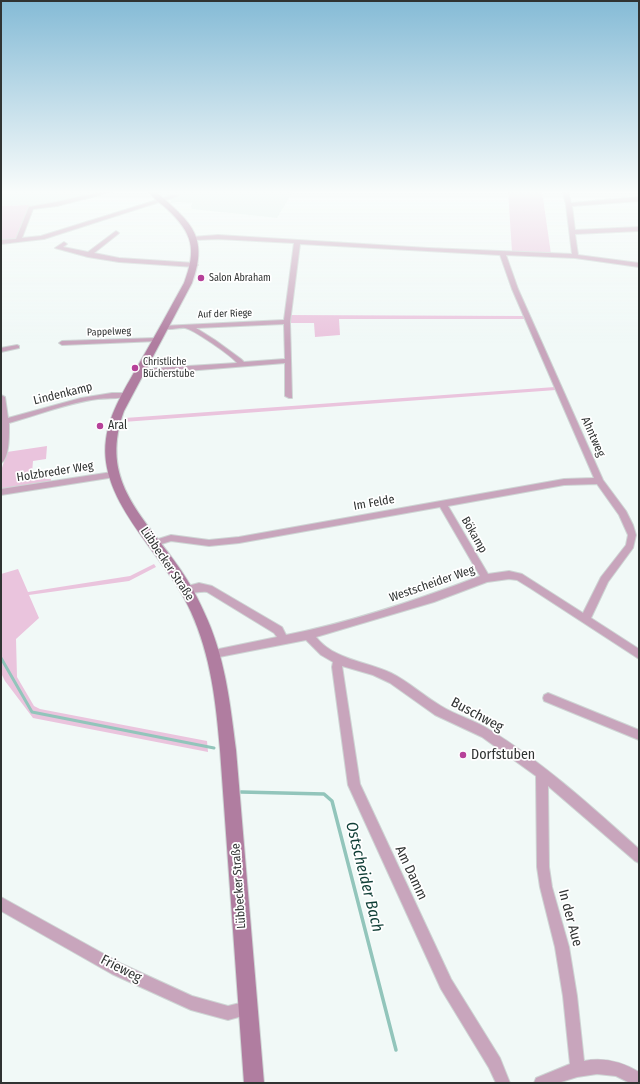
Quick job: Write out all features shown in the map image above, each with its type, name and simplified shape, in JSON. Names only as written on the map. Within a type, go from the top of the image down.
[{"type":"main road","name":"Lübbecker Straße","points":[[195,242],[197,253],[195,265],[188,283],[156,340],[115,420],[110,442],[112,475],[117,489],[125,502],[155,543],[198,611],[214,654],[223,701],[228,750],[254,1083]]},
{"type":"street","points":[[53,242],[94,250]]},
{"type":"street","points":[[88,255],[104,242]]},
{"type":"street","points":[[288,396],[287,322],[297,242]]},
{"type":"street","points":[[307,242],[575,256],[639,265]]},
{"type":"street","points":[[573,242],[575,256]]},
{"type":"street","points":[[58,243],[58,248],[119,260],[195,265]]},
{"type":"street","name":"Ahntweg","points":[[502,253],[515,289],[599,480],[622,513],[629,525],[632,535],[630,546],[604,580],[585,619]]},
{"type":"street","name":"Auf der Riege","points":[[164,327],[287,322]]},
{"type":"street","points":[[188,326],[213,341],[239,360],[241,364]]},
{"type":"street","name":"Pappelweg","points":[[62,343],[156,340]]},
{"type":"street","points":[[1,350],[16,347]]},
{"type":"street","points":[[140,371],[235,366],[241,364],[288,361]]},
{"type":"street","name":"Lindenkamp","points":[[6,421],[91,399],[113,395],[127,395]]},
{"type":"street","points":[[1,397],[6,421],[3,454],[1,460]]},
{"type":"street","name":"Holzbreder Weg","points":[[1,492],[112,475]]},
{"type":"street","name":"Im Felde","points":[[155,543],[172,538],[209,543],[239,540],[564,482],[599,480]]},
{"type":"street","name":"Bökamp","points":[[442,503],[486,578]]},
{"type":"street","name":"Westscheider Weg","points":[[214,654],[308,635],[346,625],[420,603],[486,578],[509,575],[519,577],[639,654]]},
{"type":"street","points":[[186,590],[199,587],[209,589],[278,630],[283,639]]},
{"type":"street","name":"Buschweg","points":[[308,635],[315,645],[324,653],[338,660],[380,673],[398,681],[438,711],[485,733],[575,800],[639,857]]},
{"type":"street","name":"Am Damm","points":[[338,660],[337,667],[354,785],[446,984],[494,1064],[503,1083]]},
{"type":"street","points":[[548,698],[639,735]]},
{"type":"street","name":"In der Aue","points":[[542,774],[543,867],[546,887],[562,947],[570,996],[578,1069]]},
{"type":"street","name":"Frieweg","points":[[1,904],[117,969],[191,1003],[228,1013],[248,1008]]},
{"type":"street","points":[[541,1083],[563,1072],[601,1066],[617,1069],[639,1080]]},
{"type":"shaded area","points":[[511,242],[549,242],[551,254],[512,252]]},
{"type":"shaded area","points":[[285,315],[527,316],[528,319],[339,319],[340,335],[315,337],[314,323],[284,323]]},
{"type":"shaded area","points":[[555,387],[556,390],[123,422],[125,418]]},
{"type":"shaded area","points":[[47,446],[46,459],[33,461],[32,473],[46,471],[45,479],[51,479],[51,483],[1,489],[1,471],[7,452]]},
{"type":"shaded area","points":[[154,564],[156,567],[129,581],[29,595],[39,618],[16,639],[17,677],[34,706],[40,709],[207,741],[208,752],[33,718],[5,681],[1,673],[1,574],[18,569],[28,592],[130,576]]},
{"type":"waterway","name":"Ostscheider Bach","points":[[1,658],[32,712],[214,748]]},
{"type":"waterway","name":"Ostscheider Bach","points":[[241,792],[324,794],[332,801],[396,1050]]},
{"type":"place","name":"Salon Abraham","points":[[201,278]]},
{"type":"place","name":"Christliche Bücherstube","points":[[135,368]]},
{"type":"place","name":"Aral","points":[[100,426]]},
{"type":"place","name":"Dorfstuben","points":[[463,755]]}]
